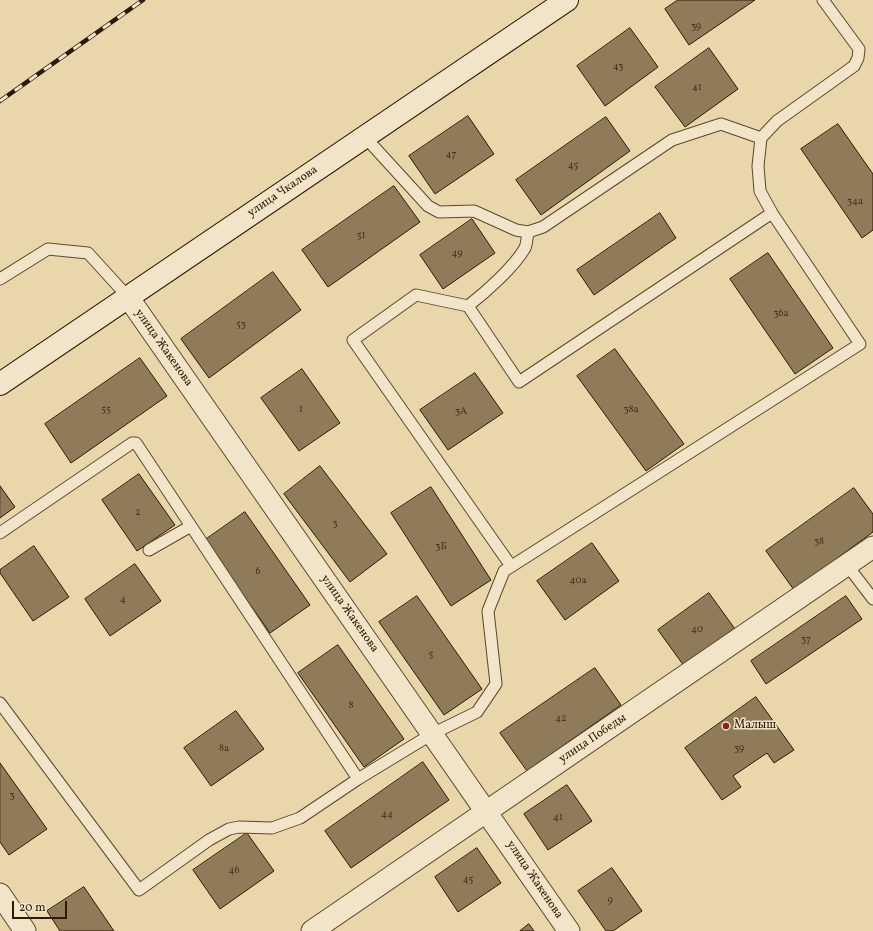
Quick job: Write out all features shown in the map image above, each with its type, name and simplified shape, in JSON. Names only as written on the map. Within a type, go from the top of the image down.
[{"type":"main road","name":"улица Чкалова","points":[[0,384],[567,0]]},
{"type":"street","name":"улица Жакенова","points":[[128,297],[569,931]]},
{"type":"street","name":"улица Победы","points":[[312,931],[873,548]]},
{"type":"street","points":[[0,894],[26,931]]},
{"type":"lane","points":[[0,703],[139,890],[209,840],[229,829],[239,827],[272,828],[300,818],[432,734],[477,712],[496,684],[488,611],[504,571],[860,344],[772,213],[760,191],[758,166],[761,138],[777,121],[854,66],[858,58],[859,49],[823,0]]},
{"type":"lane","points":[[365,137],[428,206],[439,212],[474,211],[516,230],[528,232],[543,227],[672,140],[721,124],[761,138]]},
{"type":"lane","points":[[511,566],[353,340],[416,295],[468,306],[519,382],[772,213]]},
{"type":"lane","points":[[468,306],[486,292],[517,259],[526,246],[528,232]]},
{"type":"lane","points":[[0,279],[48,248],[88,253],[128,297]]},
{"type":"lane","points":[[0,533],[132,443],[136,443],[358,780]]},
{"type":"lane","points":[[149,550],[191,526]]},
{"type":"lane","points":[[847,565],[873,599]]},
{"type":"building","points":[[678,0],[755,0],[689,45],[665,9]]},
{"type":"building","points":[[630,28],[658,67],[605,106],[577,66]]},
{"type":"building","points":[[709,48],[738,89],[685,127],[655,87]]},
{"type":"building","points":[[468,116],[494,154],[435,194],[409,156]]},
{"type":"building","points":[[606,117],[630,151],[541,215],[516,180]]},
{"type":"building","points":[[838,124],[873,174],[873,230],[862,238],[801,149]]},
{"type":"building","points":[[394,186],[420,222],[328,287],[302,250]]},
{"type":"building","points":[[660,213],[676,238],[594,295],[577,270]]},
{"type":"building","points":[[472,219],[495,253],[443,289],[420,255]]},
{"type":"building","points":[[768,253],[833,348],[795,374],[730,279]]},
{"type":"building","points":[[273,272],[301,310],[209,378],[181,339]]},
{"type":"building","points":[[615,349],[684,444],[646,471],[577,376]]},
{"type":"building","points":[[140,358],[167,396],[71,463],[45,424]]},
{"type":"building","points":[[302,369],[340,423],[299,451],[261,398]]},
{"type":"building","points":[[475,373],[503,413],[448,450],[420,410]]},
{"type":"building","points":[[320,466],[387,554],[350,582],[284,494]]},
{"type":"building","points":[[139,474],[175,525],[137,551],[102,500]]},
{"type":"building","points":[[0,486],[15,507],[0,518]]},
{"type":"building","points":[[431,487],[491,580],[451,606],[391,513]]},
{"type":"building","points":[[854,488],[873,514],[873,532],[794,590],[766,551]]},
{"type":"building","points":[[245,512],[310,605],[270,633],[205,540]]},
{"type":"building","points":[[592,543],[619,581],[565,620],[537,581]]},
{"type":"building","points":[[34,546],[69,597],[33,621],[0,573],[0,570]]},
{"type":"building","points":[[135,564],[161,601],[110,636],[85,599]]},
{"type":"building","points":[[709,593],[735,629],[684,666],[658,630]]},
{"type":"building","points":[[417,596],[482,689],[444,715],[379,622]]},
{"type":"building","points":[[846,596],[862,619],[766,684],[751,661]]},
{"type":"building","points":[[338,645],[404,739],[364,767],[298,673]]},
{"type":"building","points":[[595,668],[621,705],[527,771],[500,733]]},
{"type":"building","points":[[756,697],[794,750],[774,763],[767,753],[733,776],[741,787],[722,800],[685,748]]},
{"type":"building","points":[[236,711],[264,749],[211,786],[184,748]]},
{"type":"building","points":[[423,762],[449,800],[351,868],[325,831]]},
{"type":"building","points":[[0,763],[47,829],[9,855],[0,842]]},
{"type":"building","points":[[567,785],[592,821],[548,850],[524,814]]},
{"type":"building","points":[[247,833],[274,871],[220,909],[193,870]]},
{"type":"building","points":[[477,848],[501,883],[458,912],[435,877]]},
{"type":"building","points":[[612,868],[642,911],[613,931],[606,931],[578,891]]},
{"type":"building","points":[[84,887],[114,931],[60,931],[47,911]]},
{"type":"building","points":[[529,924],[534,931],[520,931]]},
{"type":"railway","points":[[0,101],[143,0]]},
{"type":"place","name":"Малыш","points":[[726,726]]}]
